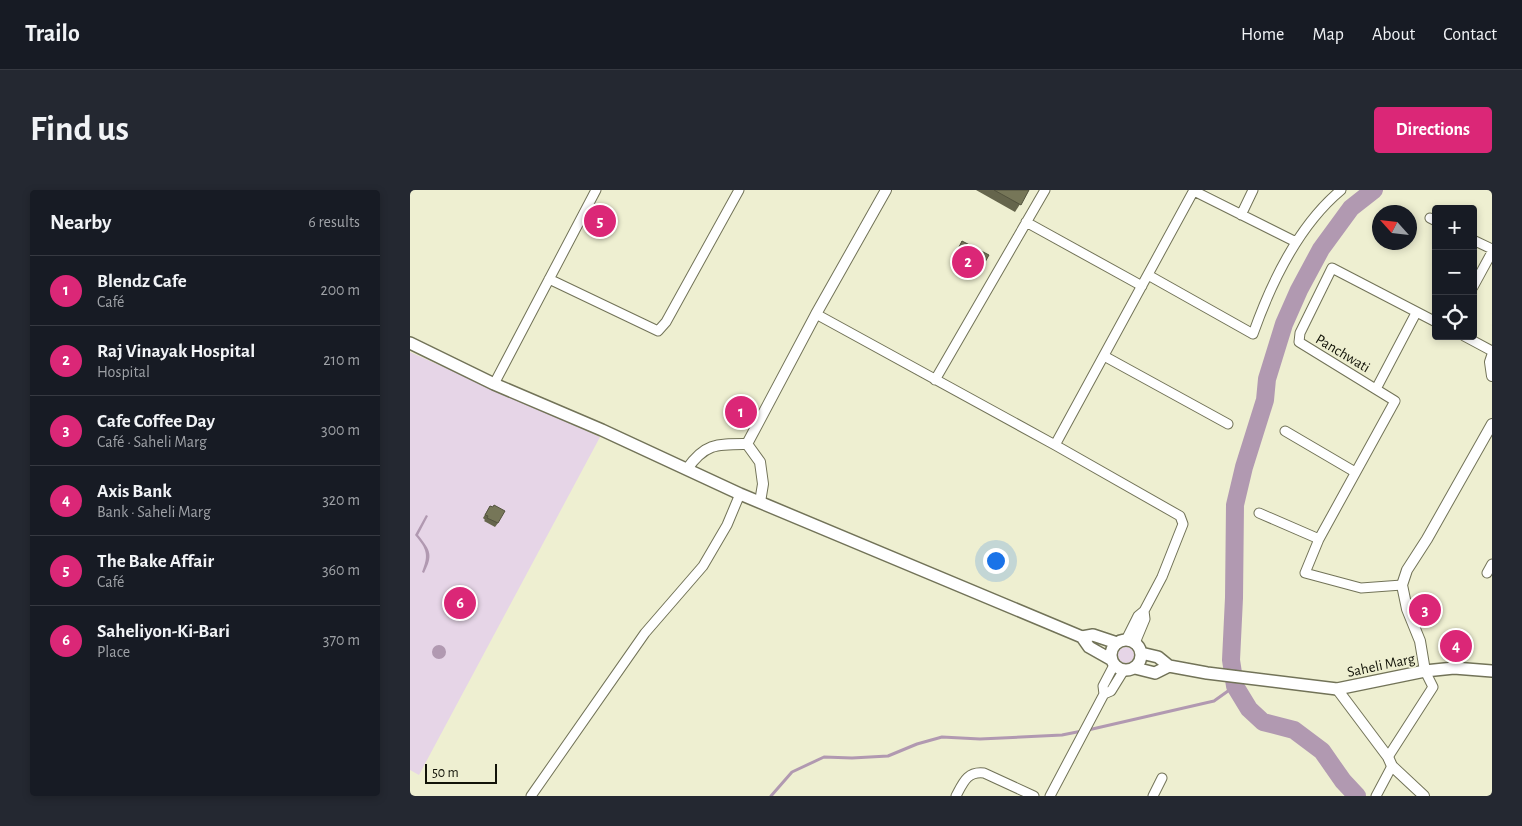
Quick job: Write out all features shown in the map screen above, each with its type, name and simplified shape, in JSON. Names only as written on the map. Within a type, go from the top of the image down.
[{"type":"main road","points":[[410,343],[494,384],[687,468],[740,494],[1082,637],[1089,647],[1121,666],[1155,674],[1169,666]]},
{"type":"main road","points":[[1082,637],[1093,635],[1130,645],[1158,657],[1169,666],[1207,673],[1337,690]]},
{"type":"main road","points":[[1121,666],[1111,651],[1130,645]]},
{"type":"main road","points":[[1121,666],[1140,661],[1130,645]]},
{"type":"main road","name":"Saheli Marg","points":[[1337,690],[1425,671],[1454,668],[1492,671]]},
{"type":"street","points":[[494,384],[596,190]]},
{"type":"street","points":[[549,279],[658,331],[666,322],[739,190]]},
{"type":"street","points":[[747,444],[816,314],[886,190]]},
{"type":"street","points":[[935,380],[1045,190]]},
{"type":"street","points":[[1055,445],[1194,190],[1296,242]]},
{"type":"street","points":[[1241,215],[1254,190]]},
{"type":"street","points":[[1148,275],[1253,334],[1262,308],[1296,242],[1313,218],[1341,190]]},
{"type":"street","points":[[1026,222],[1142,286]]},
{"type":"street","points":[[1477,242],[1492,251],[1477,279]]},
{"type":"street","name":"Panchwati","points":[[1332,268],[1416,313],[1376,389],[1299,342],[1300,333],[1332,268]]},
{"type":"street","points":[[1416,313],[1432,320]]},
{"type":"street","points":[[816,314],[1180,516],[1183,524],[1162,577],[1144,611],[1138,616],[1130,645]]},
{"type":"street","points":[[1471,340],[1492,351]]},
{"type":"street","points":[[1104,356],[1228,424]]},
{"type":"street","points":[[1492,356],[1490,362],[1492,376]]},
{"type":"street","points":[[1376,389],[1395,401],[1319,539],[1305,573],[1361,588],[1402,584]]},
{"type":"street","points":[[1376,796],[1389,766],[1432,687],[1425,671],[1420,641],[1407,609],[1402,584],[1407,570],[1488,437],[1492,424]]},
{"type":"street","points":[[1285,431],[1355,472]]},
{"type":"street","points":[[687,468],[698,454],[720,444],[747,444]]},
{"type":"street","points":[[747,444],[760,462],[763,484],[760,502]]},
{"type":"street","points":[[531,796],[645,633],[703,566],[727,525],[740,494]]},
{"type":"street","points":[[1260,513],[1319,539]]},
{"type":"street","points":[[1487,573],[1492,564]]},
{"type":"street","points":[[1050,796],[1104,694],[1103,686],[1121,666]]},
{"type":"street","points":[[1337,690],[1389,766],[1424,796]]},
{"type":"street","points":[[956,796],[969,775],[977,772],[984,773],[1034,796]]},
{"type":"street","points":[[1154,796],[1162,778]]},
{"type":"shaded area","points":[[410,352],[600,437],[419,775],[410,770]]},
{"type":"shaded area","points":[[426,515],[428,516],[418,535],[426,545],[429,553],[429,562],[424,573],[422,572],[426,561],[426,552],[415,535]]},
{"type":"shaded area","points":[[436,645],[442,645],[446,652],[442,659],[436,659],[432,655],[432,649]]},
{"type":"shaded area","points":[[1126,647],[1134,655],[1126,663],[1118,655]]},
{"type":"building","points":[[994,190],[1029,190],[1021,205]]},
{"type":"building","points":[[962,241],[989,255],[980,271],[954,257]]},
{"type":"building","points":[[494,505],[505,511],[498,523],[487,518],[488,516],[485,515],[490,506],[493,507]]},
{"type":"waterway","points":[[1357,796],[1343,781],[1322,751],[1294,730],[1263,722],[1249,709],[1235,686],[1231,660],[1235,505],[1244,467],[1265,400],[1267,379],[1284,324],[1299,290],[1321,249],[1351,208],[1374,190]]},
{"type":"waterway","points":[[1088,730],[1214,701],[1235,686]]},
{"type":"waterway","points":[[771,796],[792,772],[824,757],[888,756],[917,744],[942,737],[980,739],[1062,735],[1082,731]]},
{"type":"place","name":"The Bake Affair","points":[[600,221]]},
{"type":"place","name":"Raj Vinayak Hospital","points":[[968,262]]},
{"type":"place","name":"Blendz Cafe","points":[[741,412]]},
{"type":"place","name":"Saheliyon-Ki-Bari","points":[[460,603]]},
{"type":"place","name":"Cafe Coffee Day","points":[[1425,610]]},
{"type":"place","name":"Axis Bank","points":[[1456,646]]}]
